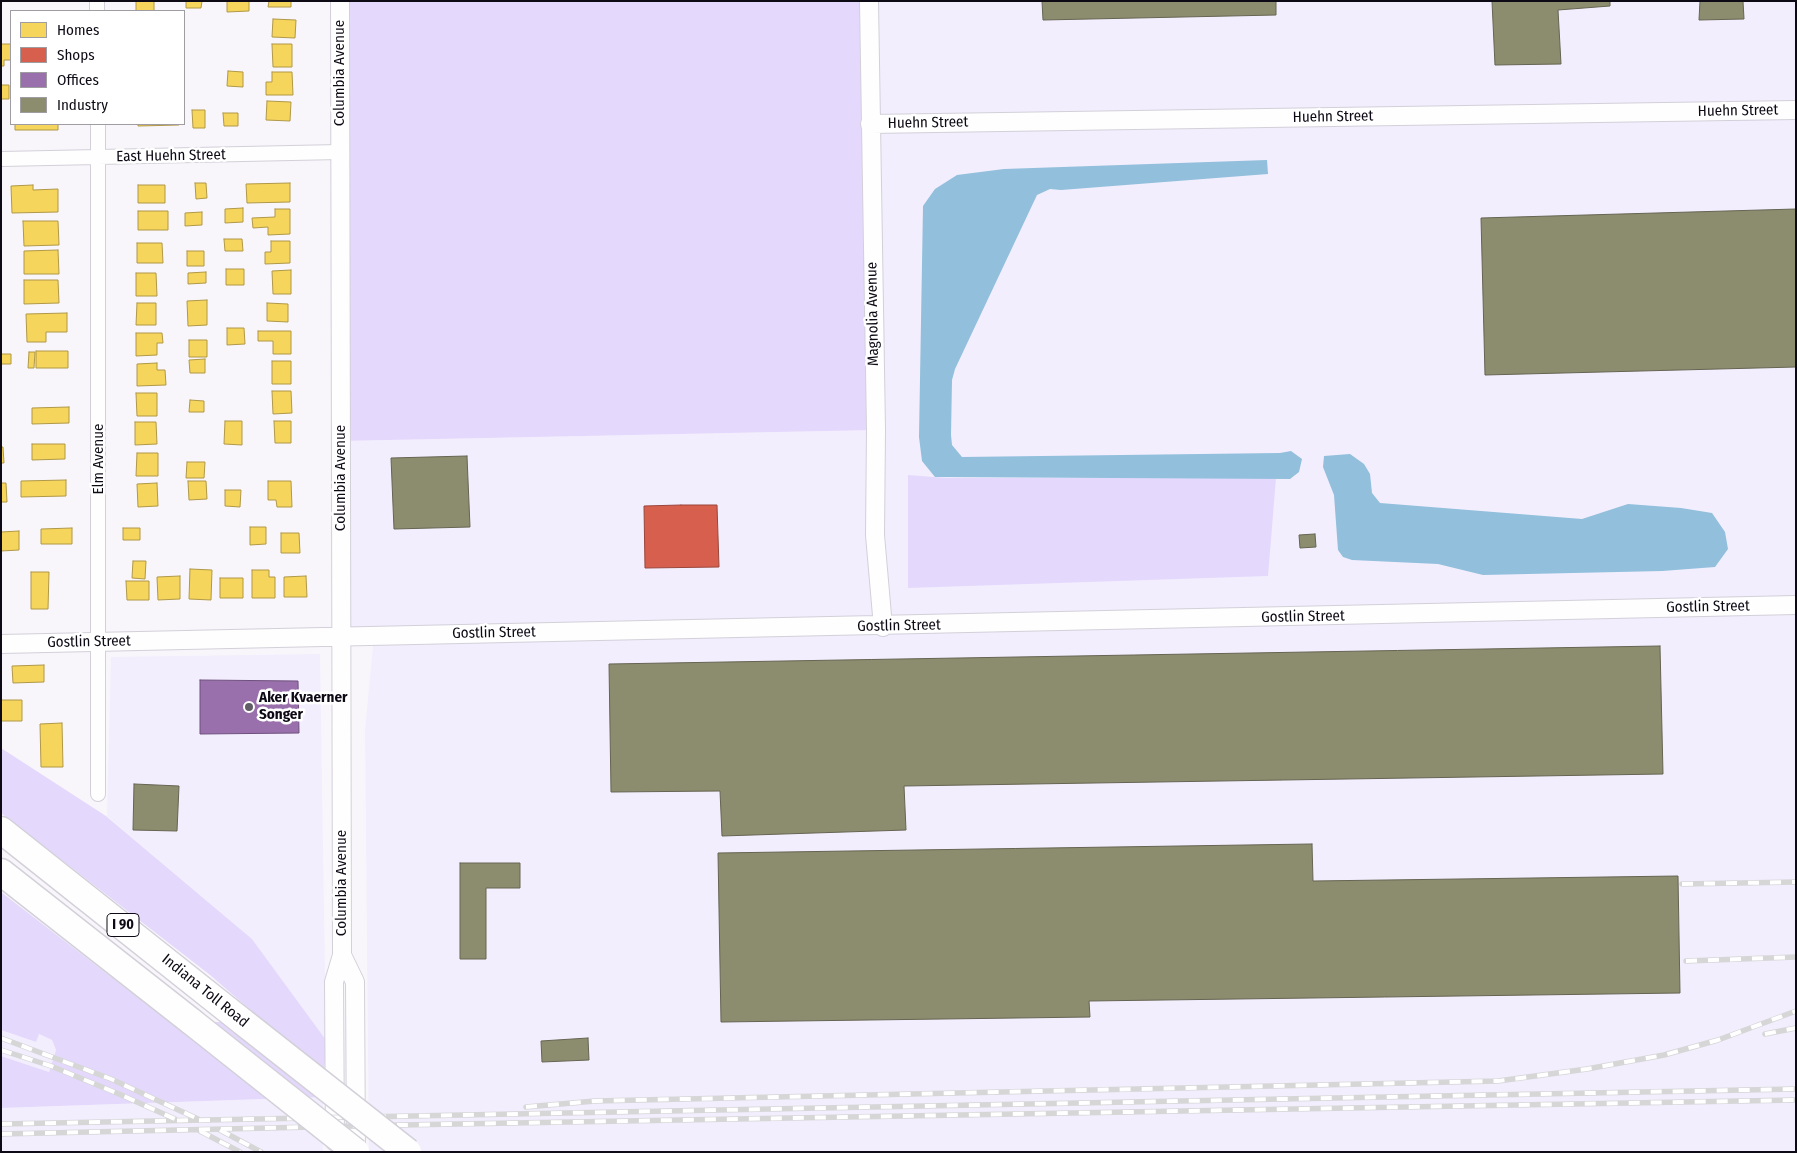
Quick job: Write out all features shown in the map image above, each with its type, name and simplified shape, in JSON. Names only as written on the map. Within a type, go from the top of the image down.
[{"type":"highway","name":"Indiana Toll Road","points":[[1,830],[408,1152]]},
{"type":"highway","name":"I 90","points":[[1,872],[356,1152]]},
{"type":"street","name":"Columbia Avenue","points":[[335,1152],[334,982],[342,955],[340,1]]},
{"type":"street","name":"Magnolia Avenue","points":[[870,1],[870,124],[876,430],[874,535],[883,627]]},
{"type":"street","name":"Huehn Street","points":[[870,124],[1796,110]]},
{"type":"street","name":"Elm Avenue","points":[[98,125],[98,794]]},
{"type":"street","name":"East Huehn Street","points":[[1,159],[340,152]]},
{"type":"street","name":"Gostlin Street","points":[[1,644],[883,627],[1796,605]]},
{"type":"street","name":"Columbia Avenue","points":[[342,955],[355,982],[356,1152]]},
{"type":"shaded area","points":[[340,1],[869,1],[876,430],[341,441]]},
{"type":"shaded area","points":[[869,1],[1796,1],[1796,1152],[369,1152],[365,731],[374,635],[341,637],[341,441],[875,430]]},
{"type":"shaded area","points":[[908,475],[946,478],[1276,478],[1268,576],[908,588]]},
{"type":"shaded area","points":[[320,654],[326,1040],[252,939],[107,816],[111,657]]},
{"type":"shaded area","points":[[1,748],[106,816],[252,939],[326,1040],[323,1097],[1,1108],[1,1056],[49,1072],[56,1050],[52,1040],[39,1034],[36,1042],[1,1030],[1,892],[171,1023],[263,1021],[210,975],[1,813]]},
{"type":"shaded area","points":[[1,1030],[36,1042],[38,1034],[52,1040],[56,1050],[49,1072],[1,1056]]},
{"type":"shaded area","points":[[323,1097],[323,1152],[1,1152],[1,1108]]},
{"type":"water","points":[[1267,160],[1268,174],[1061,190],[1050,189],[1037,195],[955,369],[952,380],[952,445],[962,457],[1280,453],[1291,451],[1302,459],[1299,472],[1290,479],[935,477],[922,461],[919,437],[923,206],[935,189],[957,175],[1004,169]]},
{"type":"water","points":[[1350,454],[1364,464],[1370,474],[1372,493],[1380,503],[1582,519],[1628,504],[1681,508],[1712,513],[1725,532],[1728,549],[1715,567],[1662,571],[1483,575],[1438,564],[1352,560],[1343,557],[1338,550],[1334,495],[1323,467],[1324,456]]},
{"type":"building: Homes","points":[[136,1],[154,1],[154,10],[136,10]]},
{"type":"building: Homes","points":[[186,1],[202,1],[201,8],[186,8]]},
{"type":"building: Homes","points":[[227,1],[249,1],[249,11],[227,12]]},
{"type":"building: Homes","points":[[269,1],[291,1],[291,7],[268,7]]},
{"type":"building: Homes","points":[[273,19],[296,20],[295,38],[272,37]]},
{"type":"building: Homes","points":[[1,44],[10,44],[10,60],[4,60],[4,66],[1,66]]},
{"type":"building: Homes","points":[[272,44],[292,44],[292,67],[273,67]]},
{"type":"building: Homes","points":[[228,71],[243,72],[243,87],[227,86]]},
{"type":"building: Homes","points":[[272,72],[292,72],[293,95],[266,95],[266,82],[272,82]]},
{"type":"building: Homes","points":[[1,85],[9,85],[9,99],[1,99]]},
{"type":"building: Homes","points":[[267,101],[291,102],[290,121],[266,120]]},
{"type":"building: Homes","points":[[192,110],[205,110],[205,128],[193,128]]},
{"type":"building: Homes","points":[[223,113],[238,113],[238,126],[224,126]]},
{"type":"building: Homes","points":[[15,125],[58,125],[58,130],[15,130]]},
{"type":"building: Homes","points":[[138,125],[179,125],[138,126]]},
{"type":"building: Homes","points":[[195,183],[206,183],[207,198],[196,199]]},
{"type":"building: Homes","points":[[290,183],[290,202],[247,203],[246,184]]},
{"type":"building: Homes","points":[[33,185],[33,190],[58,189],[58,212],[12,213],[11,186]]},
{"type":"building: Homes","points":[[138,185],[165,185],[165,203],[138,203]]},
{"type":"building: Homes","points":[[243,208],[243,222],[225,223],[225,209]]},
{"type":"building: Homes","points":[[275,209],[290,209],[290,234],[268,235],[268,227],[253,228],[252,218],[275,217]]},
{"type":"building: Homes","points":[[138,211],[168,211],[168,230],[138,230]]},
{"type":"building: Homes","points":[[202,212],[202,225],[185,226],[185,213]]},
{"type":"building: Homes","points":[[23,221],[58,221],[59,245],[24,246]]},
{"type":"building: Homes","points":[[224,239],[242,239],[243,251],[225,251]]},
{"type":"building: Homes","points":[[271,241],[290,241],[290,263],[265,264],[265,252],[271,252]]},
{"type":"building: Homes","points":[[137,243],[162,243],[163,263],[137,263]]},
{"type":"building: Homes","points":[[58,250],[59,274],[24,274],[24,251]]},
{"type":"building: Homes","points":[[187,251],[204,251],[204,266],[187,266]]},
{"type":"building: Homes","points":[[226,269],[244,269],[244,285],[226,285]]},
{"type":"building: Homes","points":[[291,270],[291,294],[273,294],[272,271]]},
{"type":"building: Homes","points":[[206,272],[206,283],[188,284],[188,273]]},
{"type":"building: Homes","points":[[136,273],[156,273],[157,296],[136,296]]},
{"type":"building: Homes","points":[[24,280],[58,280],[59,303],[24,304]]},
{"type":"building: Homes","points":[[207,300],[207,325],[188,326],[187,301]]},
{"type":"building: Homes","points":[[137,303],[156,303],[156,325],[136,325]]},
{"type":"building: Homes","points":[[267,303],[288,304],[288,322],[267,321]]},
{"type":"building: Homes","points":[[67,313],[67,332],[46,332],[46,342],[27,342],[26,314]]},
{"type":"building: Homes","points":[[227,328],[244,328],[245,344],[227,345]]},
{"type":"building: Homes","points":[[258,331],[291,331],[291,354],[273,354],[273,341],[258,341]]},
{"type":"building: Homes","points":[[136,333],[162,333],[163,343],[157,343],[157,355],[136,356]]},
{"type":"building: Homes","points":[[189,340],[207,340],[207,357],[189,357]]},
{"type":"building: Homes","points":[[36,351],[68,351],[68,368],[36,368]]},
{"type":"building: Homes","points":[[29,352],[35,352],[34,368],[28,368]]},
{"type":"building: Homes","points":[[1,354],[11,354],[11,364],[1,364]]},
{"type":"building: Homes","points":[[205,359],[205,373],[190,373],[189,360]]},
{"type":"building: Homes","points":[[272,361],[291,361],[291,384],[272,384]]},
{"type":"building: Homes","points":[[157,363],[157,370],[165,370],[166,385],[137,386],[137,364]]},
{"type":"building: Homes","points":[[272,391],[291,391],[292,413],[273,414]]},
{"type":"building: Homes","points":[[136,393],[157,393],[157,416],[137,416]]},
{"type":"building: Homes","points":[[190,400],[204,401],[204,412],[189,412]]},
{"type":"building: Homes","points":[[69,407],[69,423],[32,424],[32,408]]},
{"type":"building: Homes","points":[[225,421],[242,421],[242,445],[224,444]]},
{"type":"building: Homes","points":[[274,421],[291,421],[291,443],[275,443]]},
{"type":"building: Homes","points":[[135,422],[156,422],[157,444],[135,445]]},
{"type":"building: Homes","points":[[32,444],[65,444],[65,459],[32,460]]},
{"type":"building: Homes","points":[[1,447],[3,447],[4,463],[1,463]]},
{"type":"building: Homes","points":[[137,453],[158,453],[158,476],[136,476]]},
{"type":"building: Homes","points":[[187,462],[205,462],[204,478],[186,478]]},
{"type":"building: Homes","points":[[66,480],[66,496],[21,497],[21,481]]},
{"type":"building: Homes","points":[[188,481],[206,481],[207,499],[189,500]]},
{"type":"building: Homes","points":[[268,481],[291,481],[292,507],[277,507],[276,500],[268,500]]},
{"type":"building: Homes","points":[[1,483],[6,483],[7,502],[1,502]]},
{"type":"building: Homes","points":[[157,483],[158,506],[138,507],[137,484]]},
{"type":"building: Homes","points":[[225,490],[241,490],[240,507],[225,506]]},
{"type":"building: Homes","points":[[250,527],[266,527],[266,544],[250,545]]},
{"type":"building: Homes","points":[[72,528],[72,544],[41,544],[41,529]]},
{"type":"building: Homes","points":[[123,528],[140,528],[140,540],[123,540]]},
{"type":"building: Homes","points":[[19,531],[19,550],[1,551],[1,532]]},
{"type":"building: Homes","points":[[281,533],[299,533],[300,553],[281,553]]},
{"type":"building: Homes","points":[[133,561],[146,561],[145,579],[132,578]]},
{"type":"building: Homes","points":[[190,569],[212,570],[211,600],[189,599]]},
{"type":"building: Homes","points":[[252,570],[269,570],[269,577],[275,577],[275,598],[252,598]]},
{"type":"building: Homes","points":[[31,572],[49,572],[48,609],[31,609]]},
{"type":"building: Homes","points":[[180,576],[180,599],[158,600],[157,577]]},
{"type":"building: Homes","points":[[306,576],[307,597],[284,597],[284,577]]},
{"type":"building: Homes","points":[[220,578],[243,578],[243,598],[220,598]]},
{"type":"building: Homes","points":[[126,581],[149,581],[149,600],[127,600]]},
{"type":"building: Homes","points":[[44,665],[44,682],[13,683],[12,666]]},
{"type":"building: Homes","points":[[1,700],[22,700],[22,721],[1,721]]},
{"type":"building: Homes","points":[[62,723],[63,767],[41,767],[40,724]]},
{"type":"building: Shops","points":[[717,505],[719,567],[645,568],[644,506]]},
{"type":"building: Offices","name":"Aker Kvaerner Songer","points":[[200,680],[298,681],[299,733],[200,734]]},
{"type":"building: Industry","points":[[1042,1],[1276,1],[1276,15],[1043,20]]},
{"type":"building: Industry","points":[[1492,1],[1610,1],[1610,6],[1558,10],[1561,64],[1495,65]]},
{"type":"building: Industry","points":[[1700,1],[1743,1],[1744,19],[1699,20]]},
{"type":"building: Industry","points":[[1796,209],[1796,367],[1485,375],[1481,218]]},
{"type":"building: Industry","points":[[467,456],[470,527],[394,529],[391,458]]},
{"type":"building: Industry","points":[[1315,534],[1316,547],[1300,548],[1299,535]]},
{"type":"building: Industry","points":[[1660,646],[1663,774],[904,786],[906,830],[722,836],[720,791],[611,792],[609,664]]},
{"type":"building: Industry","points":[[134,784],[179,786],[177,831],[133,830]]},
{"type":"building: Industry","points":[[1312,844],[1313,881],[1678,876],[1680,993],[1089,1001],[1090,1017],[721,1022],[718,853]]},
{"type":"building: Industry","points":[[460,863],[520,863],[520,888],[486,888],[486,959],[460,959]]},
{"type":"building: Industry","points":[[588,1038],[589,1060],[542,1062],[541,1041]]},
{"type":"railway","points":[[1682,884],[1796,882]]},
{"type":"railway","points":[[1686,961],[1796,957]]},
{"type":"railway","points":[[526,1107],[595,1101],[1498,1081],[1587,1069],[1664,1055],[1718,1040],[1796,1011]]},
{"type":"railway","points":[[1765,1034],[1796,1028]]},
{"type":"railway","points":[[1,1038],[111,1079],[198,1119]]},
{"type":"railway","points":[[1,1050],[51,1066],[175,1119]]},
{"type":"railway","points":[[1,1124],[1796,1089]]},
{"type":"railway","points":[[1,1134],[1796,1100]]},
{"type":"railway","points":[[220,1130],[261,1152]]},
{"type":"railway","points":[[200,1131],[240,1152]]},
{"type":"place","name":"Aker Kvaerner Songer","points":[[249,707]]}]
